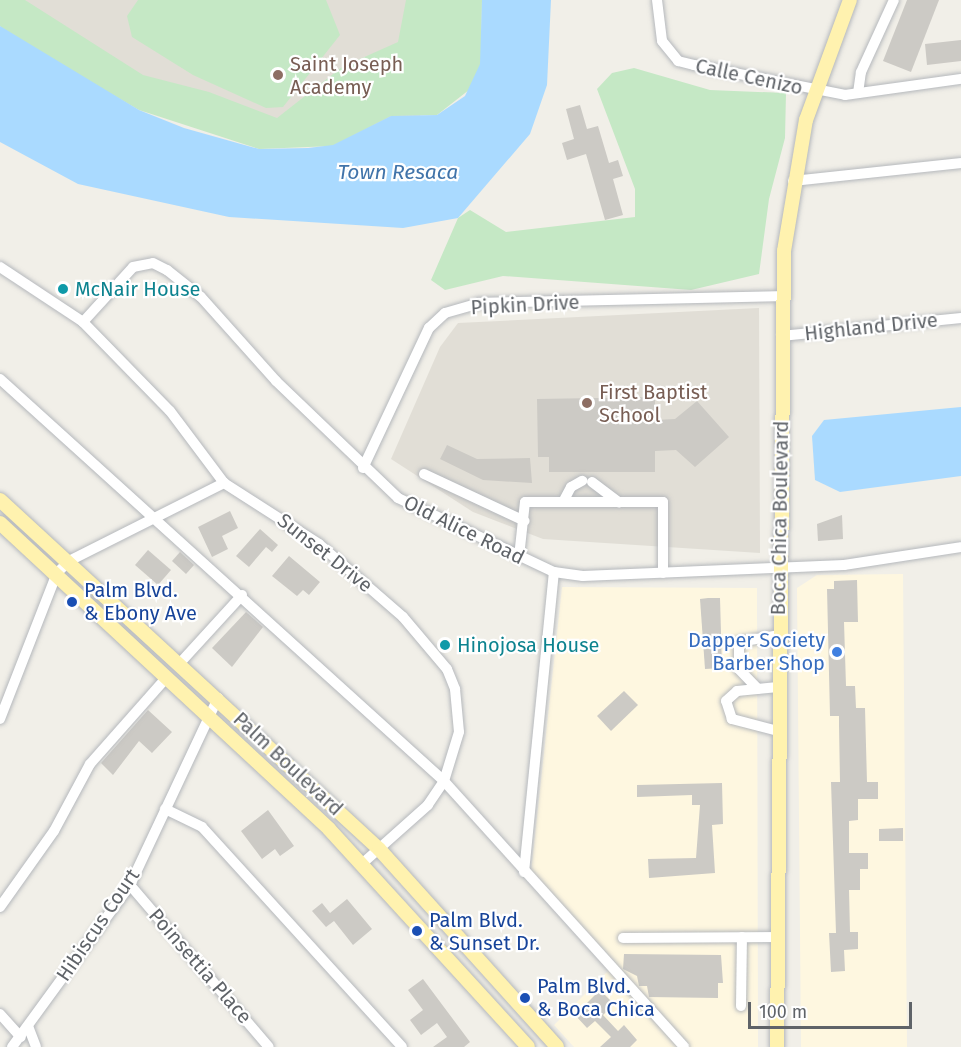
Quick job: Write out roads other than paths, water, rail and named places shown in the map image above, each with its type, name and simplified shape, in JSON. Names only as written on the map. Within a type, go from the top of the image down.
[{"type":"main road","name":"Boca Chica Boulevard","points":[[777,1047],[778,567],[782,296],[793,182],[815,91],[850,0]]},
{"type":"main road","name":"Palm Boulevard","points":[[0,500],[180,663],[379,849],[557,1047]]},
{"type":"main road","name":"Palm Boulevard","points":[[0,523],[57,573],[363,863],[528,1047]]},
{"type":"street","name":"Calle Cenizo","points":[[657,0],[662,41],[678,61],[815,91],[858,93],[961,79]]},
{"type":"street","points":[[858,93],[861,72],[894,0]]},
{"type":"street","points":[[793,182],[961,163]]},
{"type":"street","name":"Old Alice Road","points":[[83,322],[133,267],[153,263],[167,270],[201,297],[363,468],[398,498],[554,572],[663,573],[881,561],[961,547]]},
{"type":"street","name":"Sunset Drive","points":[[0,267],[83,322],[170,411],[224,483],[319,544],[403,617],[447,669],[455,690],[459,732],[444,781],[428,805],[363,863]]},
{"type":"street","name":"Pipkin Drive","points":[[363,468],[429,328],[445,313],[479,303],[782,296]]},
{"type":"street","name":"Highland Drive","points":[[782,336],[961,318]]},
{"type":"street","points":[[0,379],[160,518],[444,781],[684,1047]]},
{"type":"street","points":[[424,474],[525,521]]},
{"type":"street","points":[[563,502],[571,487],[587,481],[619,502]]},
{"type":"street","points":[[0,719],[57,573],[69,561],[160,518],[224,483]]},
{"type":"street","points":[[519,557],[525,521],[525,502],[663,501],[663,573]]},
{"type":"street","points":[[524,872],[554,572]]},
{"type":"street","points":[[180,663],[242,595]]},
{"type":"street","points":[[758,689],[739,669],[739,642],[778,635]]},
{"type":"street","points":[[0,907],[54,831],[90,764],[166,678]]},
{"type":"street","points":[[778,687],[737,691],[726,701],[732,719],[778,731]]},
{"type":"street","name":"Hibiscus Court","points":[[12,1047],[130,885],[218,698]]},
{"type":"street","points":[[165,809],[202,827],[402,1047]]},
{"type":"street","name":"Poinsettia Place","points":[[130,885],[270,1047]]},
{"type":"street","points":[[741,1006],[742,937]]},
{"type":"street","points":[[623,938],[778,937]]},
{"type":"street","points":[[0,1014],[21,1037]]},
{"type":"street","points":[[28,1026],[36,1047]]},
{"type":"water","name":"Town Resaca","points":[[482,0],[551,0],[547,85],[530,134],[458,218],[403,228],[229,217],[78,184],[0,142],[0,26],[139,110],[184,128],[259,149],[308,148],[333,145],[391,116],[437,115],[465,96],[480,64]]},
{"type":"water","points":[[961,407],[961,476],[840,492],[815,480],[812,436],[824,420]]},
{"type":"place","name":"Saint Joseph Academy","points":[[278,75]]},
{"type":"place","name":"McNair House","points":[[63,289]]},
{"type":"place","name":"First Baptist School","points":[[587,403]]},
{"type":"place","name":"Palm Blvd. & Ebony Ave","points":[[72,602]]},
{"type":"place","name":"Hinojosa House","points":[[445,645]]},
{"type":"place","name":"Dapper Society Barber Shop","points":[[837,652]]},
{"type":"place","name":"Palm Blvd. & Sunset Dr.","points":[[417,931]]},
{"type":"place","name":"Palm Blvd. & Boca Chica","points":[[525,998]]}]
